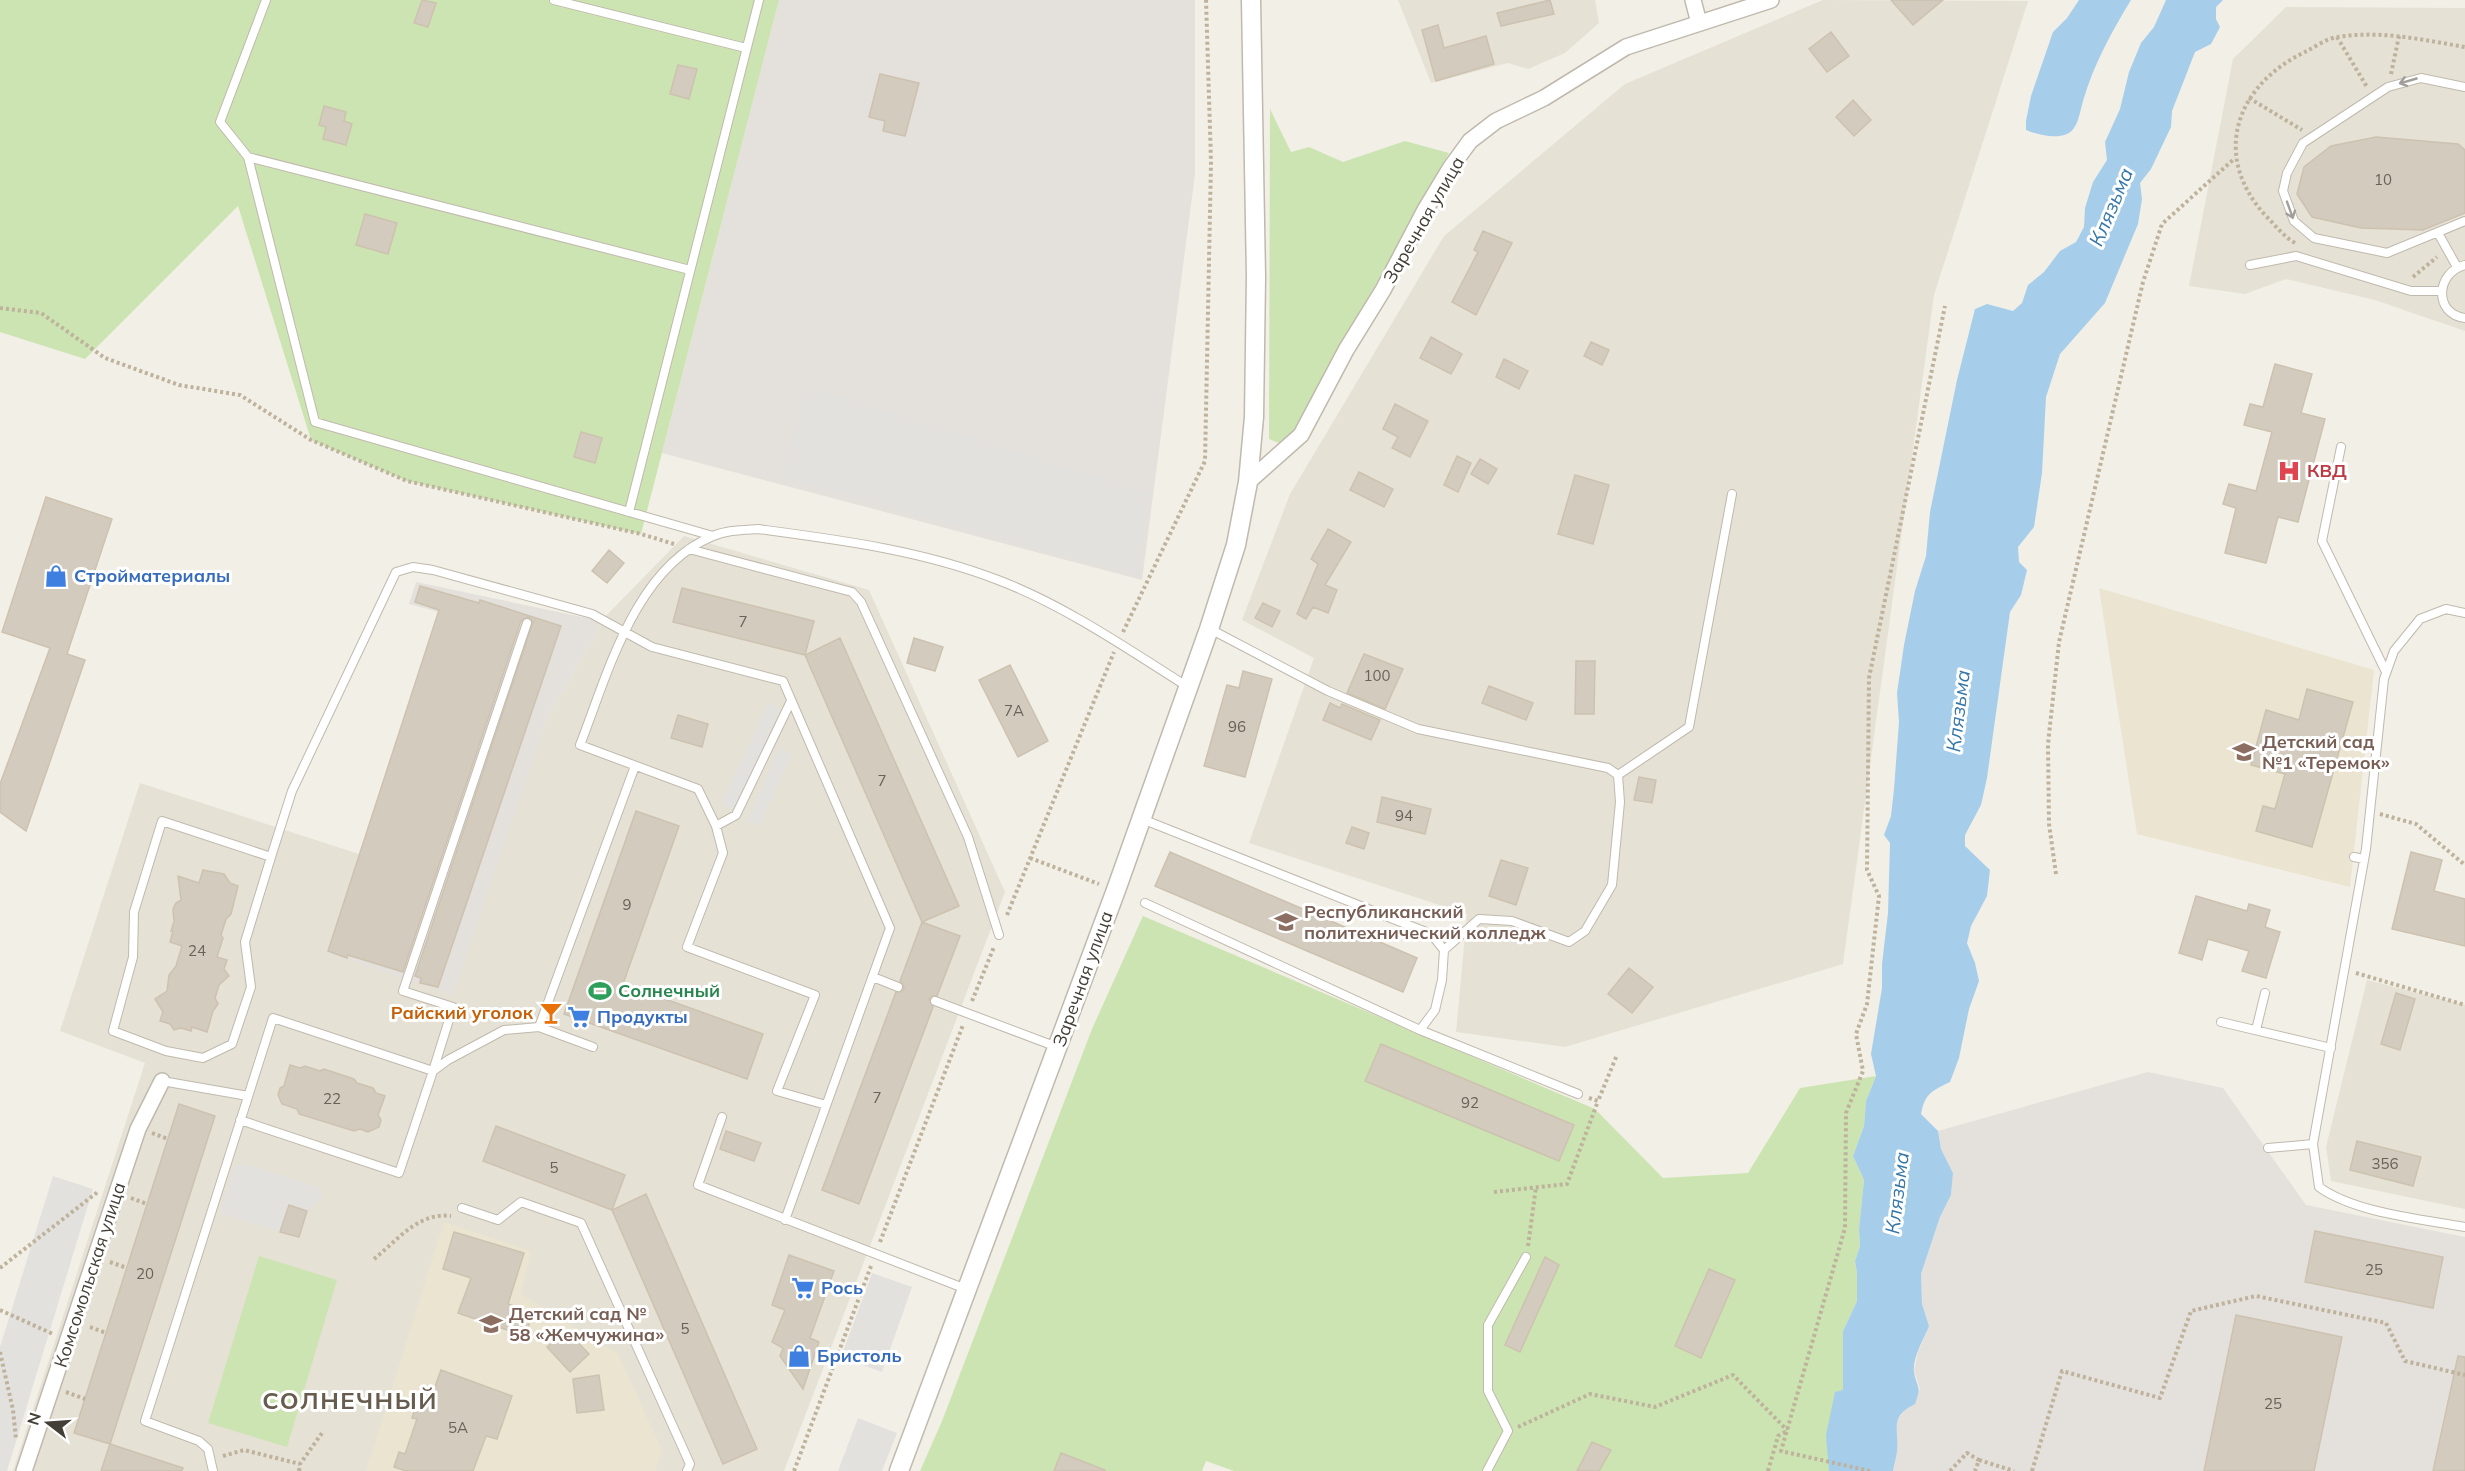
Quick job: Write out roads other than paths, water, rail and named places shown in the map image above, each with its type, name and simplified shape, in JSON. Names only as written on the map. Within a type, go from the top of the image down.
[{"type":"street","name":"Заречная улица","points":[[899,1471],[1058,1047],[1209,628],[1236,544],[1248,482],[1254,417],[1256,278],[1251,0]]},
{"type":"street","points":[[1693,0],[1699,23]]},
{"type":"street","name":"Заречная улица","points":[[1248,482],[1301,435],[1346,350],[1383,290],[1425,210],[1470,141],[1496,121],[1544,98],[1626,47],[1771,0]]},
{"type":"street","name":"Комсомольская улица","points":[[24,1471],[138,1129],[162,1081]]},
{"type":"lane","points":[[266,0],[220,122],[248,157],[315,422],[713,536]]},
{"type":"lane","points":[[554,0],[746,48]]},
{"type":"lane","points":[[629,512],[759,0]]},
{"type":"lane","points":[[2465,87],[2421,78],[2388,87],[2303,143],[2287,173],[2283,191],[2294,221],[2314,238],[2387,253],[2465,221]]},
{"type":"lane","points":[[248,157],[690,270]]},
{"type":"lane","points":[[2438,233],[2461,266],[2446,277],[2441,291],[2446,308],[2452,314],[2465,318]]},
{"type":"lane","points":[[2250,265],[2296,256],[2411,291],[2441,291]]},
{"type":"lane","points":[[2341,447],[2322,541],[2386,672]]},
{"type":"lane","points":[[1618,775],[1689,727],[1732,494]]},
{"type":"lane","points":[[826,1105],[777,1091],[815,995],[687,946],[723,853],[716,826],[698,789],[580,745],[625,633],[654,580],[689,549],[713,536],[732,531],[759,529],[916,554],[1000,580],[1027,592],[1118,643],[1188,687]]},
{"type":"lane","points":[[689,549],[852,592],[861,602],[968,837],[999,935]]},
{"type":"lane","points":[[271,857],[162,821],[134,912],[133,957],[113,1031],[166,1052],[203,1058],[232,1044],[251,987],[245,942],[292,791],[396,572],[413,567],[433,570],[591,614],[652,646],[783,681],[890,928],[785,1220]]},
{"type":"lane","points":[[2465,613],[2446,609],[2420,619],[2394,651],[2386,672],[2364,859],[2346,970],[2313,1144],[2319,1187],[2333,1197],[2360,1206],[2465,1227]]},
{"type":"lane","points":[[240,1120],[399,1173],[453,1007],[403,991],[527,623]]},
{"type":"lane","points":[[1209,628],[1328,691],[1418,729],[1608,768],[1618,775]]},
{"type":"lane","points":[[716,826],[736,815],[791,701]]},
{"type":"lane","points":[[539,1027],[636,766]]},
{"type":"lane","points":[[1444,950],[1479,919],[1512,921],[1569,942],[1585,931],[1612,885],[1620,802],[1618,775]]},
{"type":"lane","points":[[1141,818],[1431,934],[1444,950],[1442,980],[1435,1010],[1420,1030]]},
{"type":"lane","points":[[2354,857],[2364,859]]},
{"type":"lane","points":[[1145,903],[1420,1030],[1578,1094]]},
{"type":"lane","points":[[873,977],[898,987]]},
{"type":"lane","points":[[2256,1030],[2265,993]]},
{"type":"lane","points":[[935,1001],[1058,1047]]},
{"type":"lane","points":[[213,1471],[208,1449],[199,1441],[145,1421],[273,1018],[433,1071],[504,1030],[539,1027],[593,1047]]},
{"type":"lane","points":[[2221,1022],[2331,1048]]},
{"type":"lane","points":[[162,1081],[248,1096]]},
{"type":"lane","points":[[722,1117],[698,1185],[967,1289]]},
{"type":"lane","points":[[2268,1148],[2313,1144]]},
{"type":"lane","points":[[462,1208],[498,1221],[521,1202],[581,1223],[690,1464],[687,1471]]},
{"type":"lane","points":[[1487,1471],[1508,1431],[1488,1390],[1488,1325],[1526,1257]]},
{"type":"water","points":[[2079,0],[2131,0],[2098,62],[2074,129],[2058,136],[2030,132],[2026,130],[2026,121],[2031,96],[2053,32],[2067,18]]},
{"type":"water","name":"Клязьма","points":[[2166,0],[2223,0],[2216,7],[2216,19],[2220,27],[2211,44],[2195,52],[2172,111],[2171,127],[2151,169],[2140,183],[2142,199],[2138,224],[2105,303],[2060,354],[2046,397],[2042,473],[2034,527],[2018,547],[2019,562],[2027,570],[2021,595],[2010,612],[1987,778],[1981,805],[1965,835],[1965,846],[1990,870],[1987,896],[1971,926],[1967,943],[1979,981],[1969,1009],[1959,1058],[1950,1082],[1927,1097],[1921,1114],[1938,1131],[1941,1149],[1953,1173],[1951,1195],[1940,1217],[1921,1274],[1922,1304],[1929,1326],[1914,1367],[1918,1393],[1915,1404],[1898,1419],[1897,1452],[1893,1471],[1829,1471],[1826,1435],[1835,1392],[1843,1390],[1843,1331],[1857,1301],[1855,1261],[1860,1246],[1859,1229],[1864,1180],[1853,1156],[1864,1126],[1866,1101],[1876,1076],[1871,1054],[1882,988],[1882,964],[1888,913],[1890,843],[1884,835],[1891,816],[1894,789],[1899,722],[1897,693],[1915,591],[1926,556],[1930,512],[1957,380],[1975,309],[1987,304],[2013,311],[2022,303],[2028,285],[2044,272],[2060,251],[2076,242],[2084,227],[2085,208],[2093,182],[2107,160],[2105,142],[2120,109],[2129,72],[2141,43],[2154,27]]},
{"type":"place","name":"КВД","points":[[2289,471]]},
{"type":"place","name":"Стройматериалы","points":[[56,576]]},
{"type":"place","name":"Детский сад №1 «Теремок»","points":[[2244,752]]},
{"type":"place","name":"Республиканский политехнический колледж","points":[[1286,922]]},
{"type":"place","name":"Солнечный","points":[[600,991]]},
{"type":"place","name":"Райский уголок","points":[[551,1013]]},
{"type":"place","name":"Продукты","points":[[579,1017]]},
{"type":"place","name":"Рось","points":[[803,1288]]},
{"type":"place","name":"Детский сад № 58 «Жемчужина»","points":[[491,1324]]},
{"type":"place","name":"Бристоль","points":[[799,1356]]},
{"type":"district","name":"СОЛНЕЧНЫЙ","points":[[350,1401]]}]
